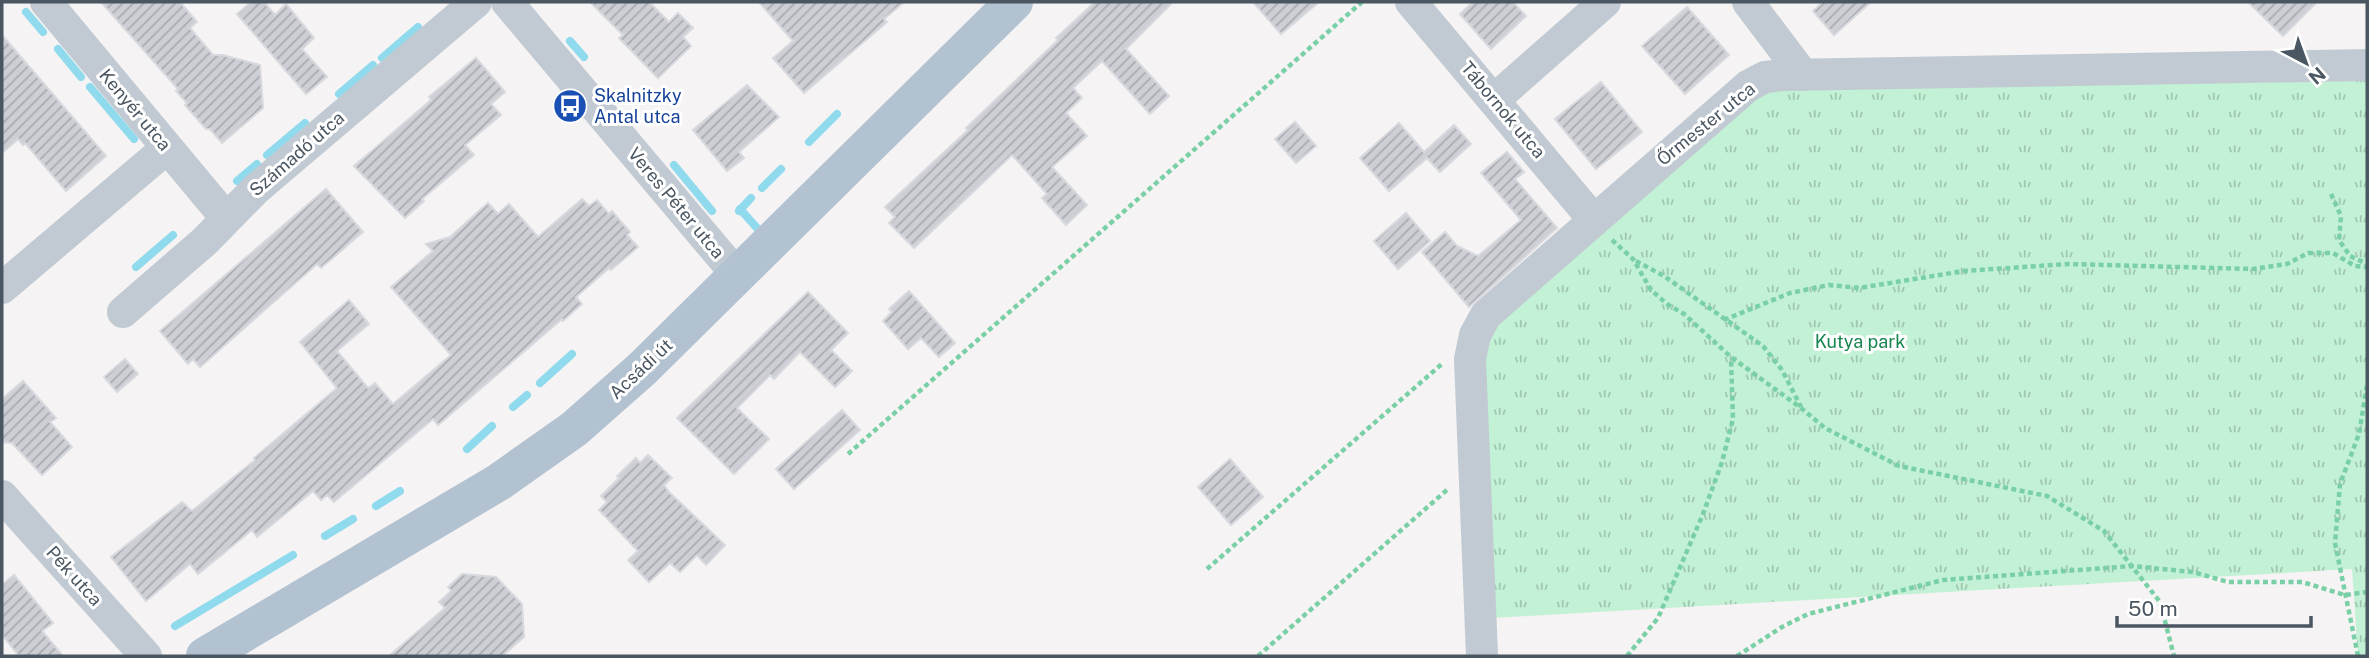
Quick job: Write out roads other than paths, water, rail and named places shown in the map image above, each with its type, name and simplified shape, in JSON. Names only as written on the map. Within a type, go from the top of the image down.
[{"type":"main road","name":"Acsádi út","points":[[205,656],[499,482],[550,448],[620,389],[1014,2]]},
{"type":"street","name":"Kenyér utca","points":[[46,2],[226,218]]},
{"type":"street","name":"Számadó utca","points":[[123,313],[205,240],[256,189],[476,2]]},
{"type":"street","name":"Veres Péter utca","points":[[507,2],[737,275]]},
{"type":"street","name":"Tábornok utca","points":[[1411,2],[1593,219]]},
{"type":"street","points":[[1495,99],[1605,2]]},
{"type":"street","points":[[1748,2],[1803,75]]},
{"type":"street","name":"Őrmester utca","points":[[1482,656],[1470,359],[1475,334],[1486,315],[1748,86],[1765,78],[1803,75],[2367,65]]},
{"type":"street","points":[[2,288],[167,148]]},
{"type":"street","name":"Pék utca","points":[[2,496],[146,656]]},
{"type":"waterway","points":[[26,12],[43,32]]},
{"type":"waterway","points":[[382,58],[418,27]]},
{"type":"waterway","points":[[570,41],[584,57]]},
{"type":"waterway","points":[[58,49],[81,77]]},
{"type":"waterway","points":[[339,94],[373,65]]},
{"type":"waterway","points":[[90,87],[134,139]]},
{"type":"waterway","points":[[809,142],[837,114]]},
{"type":"waterway","points":[[267,155],[305,123]]},
{"type":"waterway","points":[[237,181],[257,164]]},
{"type":"waterway","points":[[674,165],[712,211]]},
{"type":"waterway","points":[[762,188],[781,169]]},
{"type":"waterway","points":[[739,211],[751,198]]},
{"type":"waterway","points":[[740,209],[757,228]]},
{"type":"waterway","points":[[136,267],[173,235]]},
{"type":"waterway","points":[[540,383],[572,354]]},
{"type":"waterway","points":[[513,407],[527,395]]},
{"type":"waterway","points":[[467,449],[492,426]]},
{"type":"waterway","points":[[376,506],[400,491]]},
{"type":"waterway","points":[[325,536],[353,519]]},
{"type":"waterway","points":[[175,626],[293,555]]},
{"type":"place","name":"Skalnitzky Antal utca","points":[[570,106]]},
{"type":"park label","name":"Kutya park","points":[[1860,342]]}]
